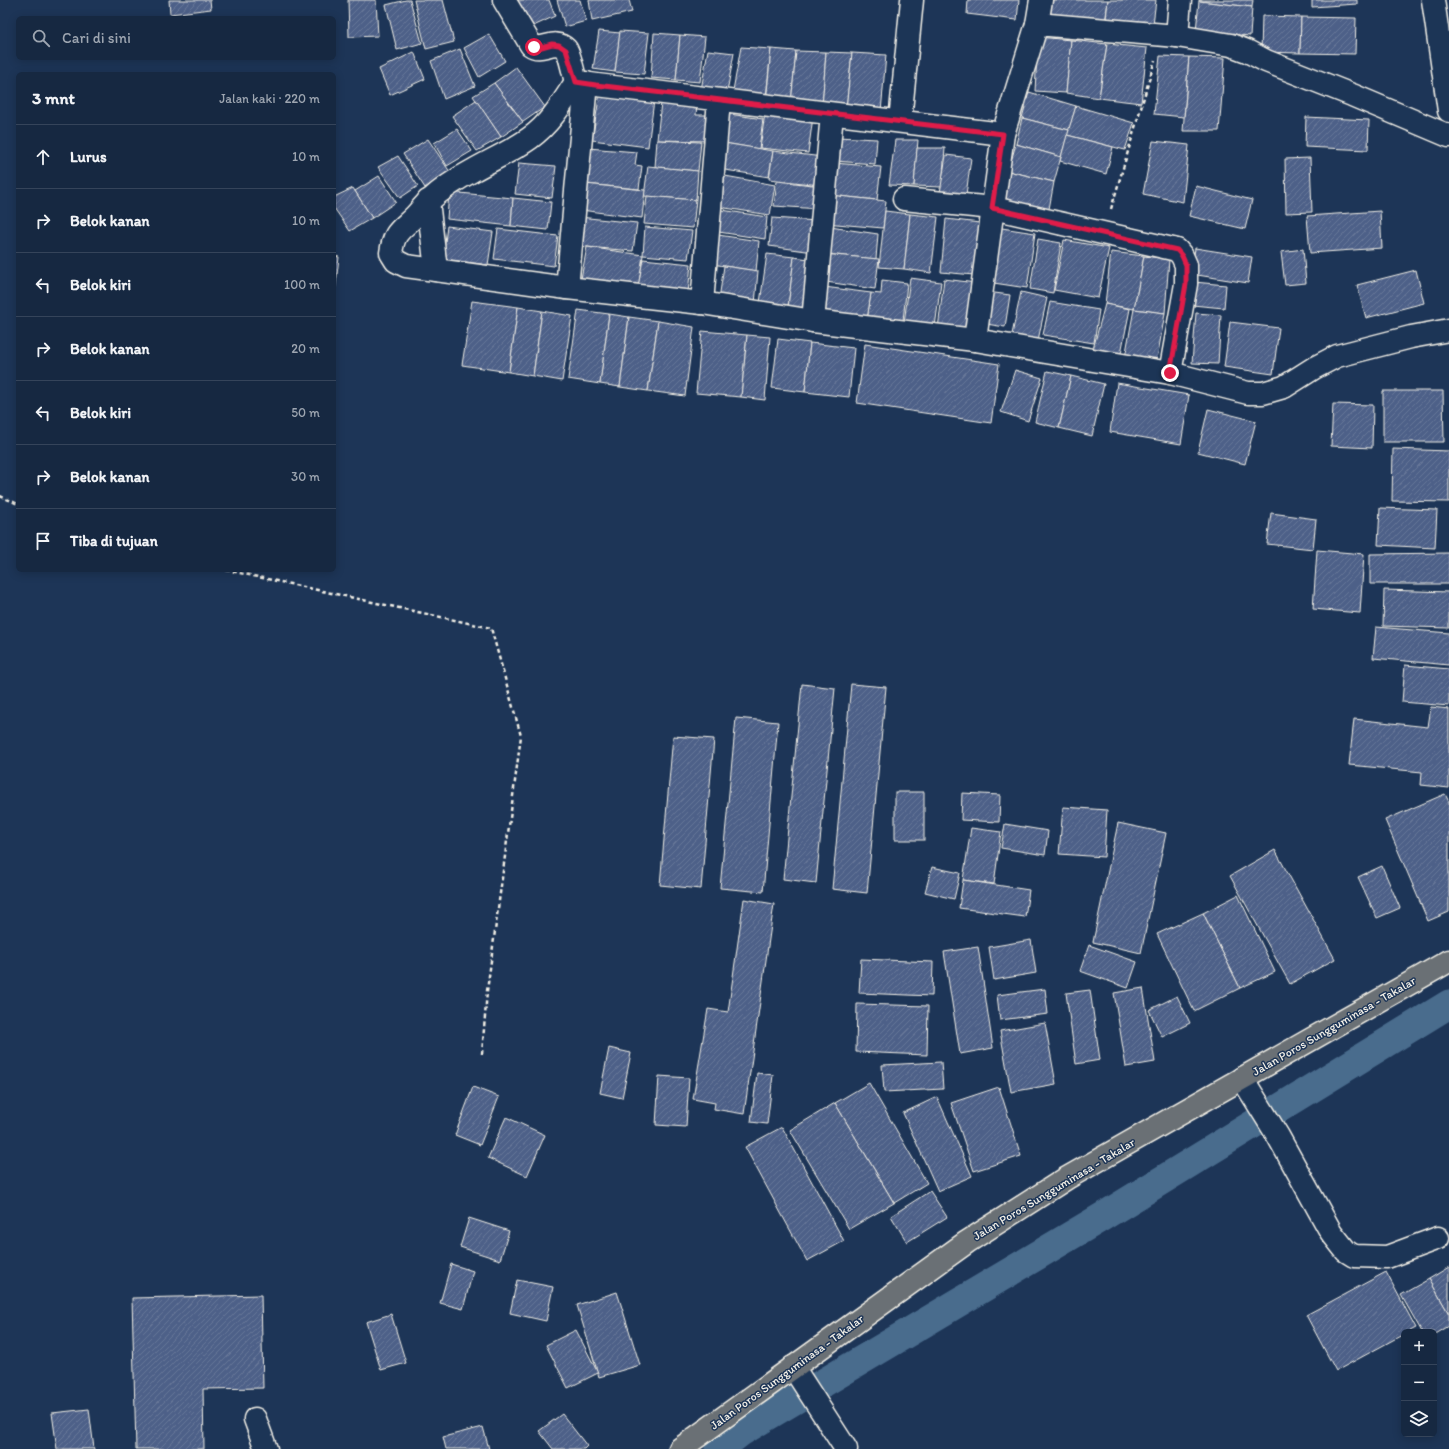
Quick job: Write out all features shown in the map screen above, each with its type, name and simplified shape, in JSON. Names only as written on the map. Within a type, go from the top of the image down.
[{"type":"highway","name":"Jalan Poros Sungguminasa - Takalar","points":[[690,1446],[793,1367],[967,1242],[1067,1178],[1449,960]]},
{"type":"street","points":[[504,0],[531,45],[538,48],[552,44],[559,45],[566,50],[581,83],[567,288]]},
{"type":"street","points":[[900,121],[912,0]]},
{"type":"street","points":[[975,340],[1003,134],[1037,24],[1041,0]]},
{"type":"street","points":[[1170,35],[1180,0]]},
{"type":"street","points":[[1432,0],[1449,111]]},
{"type":"street","points":[[1037,24],[1170,35],[1231,45],[1266,61],[1352,94],[1449,136]]},
{"type":"street","points":[[581,83],[1003,134]]},
{"type":"street","points":[[581,83],[543,127],[531,137],[505,154],[472,171],[428,201],[408,223],[398,230],[393,239],[391,253],[396,261],[406,266],[567,288],[702,303],[813,321],[975,340],[1170,373],[1248,393],[1263,394],[1284,388],[1314,368],[1337,356],[1411,336],[1449,330]]},
{"type":"street","points":[[702,303],[719,100]]},
{"type":"street","points":[[813,321],[832,114]]},
{"type":"street","points":[[904,199],[992,208],[1177,250],[1182,256],[1186,265],[1186,284],[1170,373]]},
{"type":"street","points":[[428,201],[436,270]]},
{"type":"street","points":[[1242,1078],[1278,1136],[1331,1232],[1346,1251],[1354,1256],[1387,1257],[1438,1238]]},
{"type":"street","points":[[793,1367],[841,1441]]},
{"type":"street","points":[[254,1420],[266,1449]]},
{"type":"path","points":[[1104,234],[1170,35]]},
{"type":"path","points":[[0,496],[16,503]]},
{"type":"path","points":[[235,572],[491,628],[521,736],[487,992],[482,1054]]},
{"type":"building","points":[[169,0],[210,0],[211,9],[170,14]]},
{"type":"building","points":[[348,0],[376,0],[378,36],[349,37]]},
{"type":"building","points":[[410,0],[422,43],[397,50],[386,5]]},
{"type":"building","points":[[414,0],[443,0],[454,42],[426,49]]},
{"type":"building","points":[[513,0],[549,0],[555,16],[525,30]]},
{"type":"building","points":[[557,0],[580,0],[586,21],[565,27]]},
{"type":"building","points":[[589,0],[629,0],[632,12],[592,21]]},
{"type":"building","points":[[968,0],[1019,0],[1017,20],[967,14]]},
{"type":"building","points":[[1050,0],[1108,0],[1105,25],[1048,20]]},
{"type":"building","points":[[1108,0],[1156,0],[1153,24],[1106,19]]},
{"type":"building","points":[[1199,0],[1253,0],[1252,7]]},
{"type":"building","points":[[1312,0],[1357,0],[1357,4],[1312,7]]},
{"type":"building","points":[[1199,1],[1252,7],[1250,36],[1196,31]]},
{"type":"building","points":[[1262,16],[1301,17],[1300,53],[1261,52]]},
{"type":"building","points":[[1301,17],[1356,18],[1355,54],[1300,53]]},
{"type":"building","points":[[599,31],[620,33],[615,72],[593,69]]},
{"type":"building","points":[[620,31],[649,33],[644,74],[615,72]]},
{"type":"building","points":[[654,33],[680,35],[676,80],[651,78]]},
{"type":"building","points":[[489,34],[505,61],[479,77],[464,48]]},
{"type":"building","points":[[680,35],[705,37],[700,82],[676,80]]},
{"type":"building","points":[[1038,37],[1071,40],[1066,93],[1035,91]]},
{"type":"building","points":[[1071,40],[1107,44],[1099,98],[1066,93]]},
{"type":"building","points":[[1107,44],[1147,48],[1141,103],[1099,98]]},
{"type":"building","points":[[741,47],[771,49],[766,98],[732,96]]},
{"type":"building","points":[[460,49],[475,86],[444,99],[431,61]]},
{"type":"building","points":[[771,49],[796,51],[791,104],[766,103]]},
{"type":"building","points":[[708,50],[734,53],[727,92],[701,90]]},
{"type":"building","points":[[796,51],[826,52],[822,108],[791,104]]},
{"type":"building","points":[[414,52],[425,79],[390,95],[379,69]]},
{"type":"building","points":[[826,52],[852,53],[846,109],[822,108]]},
{"type":"building","points":[[852,53],[886,55],[881,112],[846,109]]},
{"type":"building","points":[[1160,56],[1189,57],[1184,117],[1154,114]]},
{"type":"building","points":[[1189,57],[1225,58],[1219,131],[1183,131]]},
{"type":"building","points":[[516,67],[545,107],[523,122],[494,83]]},
{"type":"building","points":[[494,83],[523,122],[501,137],[473,96]]},
{"type":"building","points":[[1029,92],[1076,106],[1069,130],[1022,118]]},
{"type":"building","points":[[600,93],[654,100],[648,147],[592,140]]},
{"type":"building","points":[[476,100],[501,137],[477,151],[452,116]]},
{"type":"building","points":[[661,102],[697,104],[696,115],[710,115],[708,141],[657,140]]},
{"type":"building","points":[[1076,106],[1134,123],[1125,150],[1067,135]]},
{"type":"building","points":[[765,113],[813,117],[808,153],[760,148]]},
{"type":"building","points":[[729,114],[763,119],[759,149],[724,143]]},
{"type":"building","points":[[1306,117],[1369,120],[1368,150],[1305,147]]},
{"type":"building","points":[[1022,118],[1069,130],[1061,157],[1016,144]]},
{"type":"building","points":[[457,129],[472,151],[447,166],[434,143]]},
{"type":"building","points":[[1067,135],[1113,147],[1106,174],[1060,161]]},
{"type":"building","points":[[837,137],[877,139],[875,164],[835,161]]},
{"type":"building","points":[[428,139],[450,172],[425,188],[403,154]]},
{"type":"building","points":[[657,140],[701,142],[698,171],[655,167]]},
{"type":"building","points":[[895,140],[918,140],[914,186],[889,185]]},
{"type":"building","points":[[1153,141],[1189,145],[1183,202],[1143,194]]},
{"type":"building","points":[[724,143],[773,151],[769,177],[719,169]]},
{"type":"building","points":[[1016,144],[1061,157],[1054,182],[1008,171]]},
{"type":"building","points":[[588,148],[637,152],[635,165],[642,166],[639,189],[585,184]]},
{"type":"building","points":[[917,148],[945,148],[942,187],[914,186]]},
{"type":"building","points":[[773,151],[823,157],[819,185],[769,179]]},
{"type":"building","points":[[946,155],[971,158],[966,195],[940,193]]},
{"type":"building","points":[[398,156],[418,186],[400,198],[378,167]]},
{"type":"building","points":[[1310,158],[1312,212],[1286,213],[1285,159]]},
{"type":"building","points":[[519,163],[556,166],[552,198],[515,194]]},
{"type":"building","points":[[834,163],[881,167],[877,200],[829,195]]},
{"type":"building","points":[[648,166],[698,171],[696,200],[644,196]]},
{"type":"building","points":[[1008,171],[1054,182],[1049,209],[1003,201]]},
{"type":"building","points":[[379,176],[396,202],[372,218],[355,191]]},
{"type":"building","points":[[725,176],[775,185],[770,215],[719,207]]},
{"type":"building","points":[[777,181],[822,186],[820,209],[774,206]]},
{"type":"building","points":[[585,184],[645,190],[642,218],[581,210]]},
{"type":"building","points":[[1196,186],[1252,200],[1245,229],[1189,216]]},
{"type":"building","points":[[353,188],[372,218],[350,231],[336,211],[336,196]]},
{"type":"building","points":[[449,192],[513,198],[511,226],[447,219]]},
{"type":"building","points":[[829,195],[886,201],[883,228],[825,223]]},
{"type":"building","points":[[647,196],[696,200],[693,228],[644,224]]},
{"type":"building","points":[[513,198],[551,202],[548,230],[511,226]]},
{"type":"building","points":[[715,209],[767,217],[765,239],[712,231]]},
{"type":"building","points":[[885,211],[910,214],[904,269],[879,267]]},
{"type":"building","points":[[1380,211],[1382,248],[1310,253],[1307,216]]},
{"type":"building","points":[[910,214],[938,217],[931,273],[904,269]]},
{"type":"building","points":[[579,217],[637,223],[633,251],[576,246]]},
{"type":"building","points":[[772,218],[817,221],[814,252],[769,246]]},
{"type":"building","points":[[946,219],[980,223],[974,275],[941,272]]},
{"type":"building","points":[[447,226],[493,232],[488,265],[443,259]]},
{"type":"building","points":[[645,227],[692,231],[688,259],[643,255]]},
{"type":"building","points":[[830,227],[878,234],[876,259],[826,254]]},
{"type":"building","points":[[995,227],[1035,233],[1027,288],[987,282]]},
{"type":"building","points":[[498,229],[558,236],[554,266],[494,259]]},
{"type":"building","points":[[711,234],[759,241],[756,271],[706,263]]},
{"type":"building","points":[[1038,239],[1061,243],[1053,293],[1030,289]]},
{"type":"building","points":[[1064,240],[1109,248],[1098,298],[1054,290]]},
{"type":"building","points":[[587,247],[643,255],[638,291],[580,284]]},
{"type":"building","points":[[1195,248],[1252,257],[1248,283],[1191,274]]},
{"type":"building","points":[[1303,249],[1306,283],[1285,285],[1281,252]]},
{"type":"building","points":[[1111,252],[1144,256],[1134,309],[1105,304]]},
{"type":"building","points":[[767,254],[794,257],[788,307],[760,303]]},
{"type":"building","points":[[823,254],[879,259],[875,289],[819,281]]},
{"type":"building","points":[[336,256],[339,257],[336,284]]},
{"type":"building","points":[[1144,256],[1169,259],[1165,313],[1134,309]]},
{"type":"building","points":[[794,257],[816,260],[809,312],[788,307]]},
{"type":"building","points":[[643,259],[691,264],[688,293],[638,287]]},
{"type":"building","points":[[724,266],[758,271],[755,304],[719,299]]},
{"type":"building","points":[[1416,270],[1424,303],[1366,318],[1357,285]]},
{"type":"building","points":[[910,278],[941,282],[935,327],[904,323]]},
{"type":"building","points":[[944,279],[976,283],[970,333],[938,329]]},
{"type":"building","points":[[882,280],[907,283],[902,330],[867,320],[871,293],[881,294]]},
{"type":"building","points":[[1194,282],[1226,285],[1224,308],[1192,305]]},
{"type":"building","points":[[824,287],[871,293],[867,320],[822,315]]},
{"type":"building","points":[[987,292],[1010,295],[1005,327],[980,323]]},
{"type":"building","points":[[1021,292],[1047,298],[1037,345],[1011,339]]},
{"type":"building","points":[[472,301],[518,307],[509,372],[462,365]]},
{"type":"building","points":[[1050,302],[1099,310],[1094,343],[1043,335]]},
{"type":"building","points":[[1105,304],[1130,309],[1120,358],[1092,353]]},
{"type":"building","points":[[518,307],[542,311],[533,376],[509,372]]},
{"type":"building","points":[[1134,309],[1165,313],[1156,365],[1124,363]]},
{"type":"building","points":[[578,310],[609,314],[600,384],[568,379]]},
{"type":"building","points":[[542,311],[572,316],[562,381],[533,376]]},
{"type":"building","points":[[1196,313],[1221,315],[1218,364],[1192,363]]},
{"type":"building","points":[[609,314],[629,317],[620,387],[600,384]]},
{"type":"building","points":[[629,317],[658,321],[648,391],[620,387]]},
{"type":"building","points":[[658,321],[694,327],[685,396],[648,391]]},
{"type":"building","points":[[1230,322],[1279,328],[1273,374],[1224,367]]},
{"type":"building","points":[[702,331],[747,335],[741,397],[696,393]]},
{"type":"building","points":[[747,335],[770,337],[765,400],[741,397]]},
{"type":"building","points":[[778,339],[810,343],[805,392],[772,388]]},
{"type":"building","points":[[810,343],[854,348],[849,397],[805,392]]},
{"type":"building","points":[[865,344],[999,364],[991,423],[857,403]]},
{"type":"building","points":[[1015,370],[1042,378],[1028,421],[1001,412]]},
{"type":"building","points":[[1047,371],[1071,376],[1059,428],[1035,422]]},
{"type":"building","points":[[1071,376],[1104,384],[1092,436],[1059,428]]},
{"type":"building","points":[[1117,383],[1189,395],[1181,444],[1110,432]]},
{"type":"building","points":[[1383,391],[1443,391],[1444,442],[1383,442]]},
{"type":"building","points":[[1333,404],[1373,405],[1372,448],[1331,446]]},
{"type":"building","points":[[1208,409],[1256,421],[1245,464],[1198,452]]},
{"type":"building","points":[[1393,449],[1449,451],[1449,502],[1392,501]]},
{"type":"building","points":[[1380,508],[1437,510],[1435,548],[1378,545]]},
{"type":"building","points":[[1271,513],[1316,519],[1313,549],[1267,544]]},
{"type":"building","points":[[1317,550],[1364,554],[1360,613],[1313,609]]},
{"type":"building","points":[[1449,553],[1449,584],[1370,584],[1370,554]]},
{"type":"building","points":[[1384,590],[1449,592],[1449,628],[1383,626]]},
{"type":"building","points":[[1376,627],[1449,633],[1449,665],[1373,658]]},
{"type":"building","points":[[1405,665],[1449,669],[1449,706],[1402,702]]},
{"type":"building","points":[[802,684],[835,688],[816,883],[783,879]]},
{"type":"building","points":[[851,684],[886,687],[867,893],[832,889]]},
{"type":"building","points":[[1431,707],[1449,709],[1449,788],[1421,785],[1422,772],[1349,765],[1354,719],[1428,727]]},
{"type":"building","points":[[736,718],[778,722],[763,892],[720,888]]},
{"type":"building","points":[[673,736],[714,739],[701,889],[660,885]]},
{"type":"building","points":[[895,792],[924,792],[924,840],[895,840]]},
{"type":"building","points":[[962,793],[1000,795],[999,822],[961,820]]},
{"type":"building","points":[[1445,794],[1449,802],[1449,912],[1428,921],[1385,820]]},
{"type":"building","points":[[1063,807],[1107,810],[1104,857],[1059,854]]},
{"type":"building","points":[[1118,823],[1166,833],[1141,953],[1093,942]]},
{"type":"building","points":[[1005,824],[1048,831],[1045,855],[1001,848]]},
{"type":"building","points":[[971,828],[1001,832],[994,884],[963,880]]},
{"type":"building","points":[[1275,850],[1335,959],[1290,984],[1230,876]]},
{"type":"building","points":[[1382,866],[1400,908],[1377,918],[1358,877]]},
{"type":"building","points":[[932,867],[960,873],[954,899],[925,892]]},
{"type":"building","points":[[963,880],[1029,890],[1025,917],[959,908]]},
{"type":"building","points":[[1238,895],[1275,972],[1240,988],[1203,913]]},
{"type":"building","points":[[744,899],[774,904],[744,1114],[714,1109],[715,1103],[693,1099],[708,1009],[728,1012]]},
{"type":"building","points":[[1203,913],[1240,988],[1194,1011],[1157,934]]},
{"type":"building","points":[[1031,940],[1036,973],[994,980],[989,947]]},
{"type":"building","points":[[1089,945],[1137,962],[1128,988],[1080,971]]},
{"type":"building","points":[[978,947],[993,1048],[960,1054],[944,952]]},
{"type":"building","points":[[861,959],[933,962],[932,996],[859,993]]},
{"type":"building","points":[[1143,988],[1155,1062],[1126,1067],[1114,993]]},
{"type":"building","points":[[1045,989],[1048,1014],[1000,1020],[997,995]]},
{"type":"building","points":[[1090,990],[1100,1060],[1076,1064],[1066,993]]},
{"type":"building","points":[[1177,996],[1190,1023],[1162,1037],[1149,1010]]},
{"type":"building","points":[[857,1004],[928,1006],[927,1055],[856,1052]]},
{"type":"building","points":[[1045,1023],[1056,1084],[1011,1092],[1000,1031]]},
{"type":"building","points":[[609,1048],[631,1053],[622,1098],[600,1093]]},
{"type":"building","points":[[941,1062],[943,1089],[884,1092],[882,1065]]},
{"type":"building","points":[[757,1073],[773,1075],[767,1124],[751,1122]]},
{"type":"building","points":[[659,1076],[689,1078],[686,1127],[656,1125]]},
{"type":"building","points":[[869,1083],[927,1183],[894,1203],[835,1103]]},
{"type":"building","points":[[473,1087],[499,1097],[480,1145],[455,1135]]},
{"type":"building","points":[[999,1087],[1021,1156],[974,1171],[951,1103]]},
{"type":"building","points":[[937,1097],[972,1176],[938,1191],[903,1113]]},
{"type":"building","points":[[835,1103],[894,1203],[849,1229],[790,1130]]},
{"type":"building","points":[[506,1117],[545,1135],[527,1176],[488,1158]]},
{"type":"building","points":[[782,1127],[844,1241],[807,1261],[745,1147]]},
{"type":"building","points":[[930,1191],[947,1217],[907,1242],[891,1216]]},
{"type":"building","points":[[469,1218],[509,1231],[500,1260],[460,1247]]},
{"type":"building","points":[[451,1264],[473,1271],[463,1309],[440,1303]]},
{"type":"building","points":[[1449,1267],[1449,1314],[1429,1279]]},
{"type":"building","points":[[1386,1272],[1416,1328],[1401,1329],[1401,1336],[1336,1371],[1306,1315]]},
{"type":"building","points":[[1429,1279],[1449,1314],[1449,1326],[1437,1333],[1437,1329],[1420,1329],[1401,1295]]},
{"type":"building","points":[[517,1280],[553,1287],[546,1321],[510,1313]]},
{"type":"building","points":[[617,1292],[640,1365],[599,1377],[577,1305]]},
{"type":"building","points":[[261,1295],[263,1388],[203,1389],[204,1449],[136,1449],[132,1298]]},
{"type":"building","points":[[391,1314],[406,1363],[381,1370],[366,1322]]},
{"type":"building","points":[[576,1330],[598,1373],[568,1388],[546,1345]]},
{"type":"building","points":[[89,1409],[94,1449],[57,1449],[52,1413]]},
{"type":"building","points":[[562,1414],[587,1446],[584,1449],[553,1449],[539,1431]]},
{"type":"building","points":[[483,1427],[489,1449],[446,1449],[443,1437]]},
{"type":"waterway","points":[[719,1449],[741,1432],[1102,1217],[1449,1004]]},
{"type":"route","points":[[534,47],[538,48],[552,44],[559,45],[566,50],[576,82],[1003,134],[992,208],[1177,250],[1182,256],[1186,265],[1186,284],[1170,373]]}]
